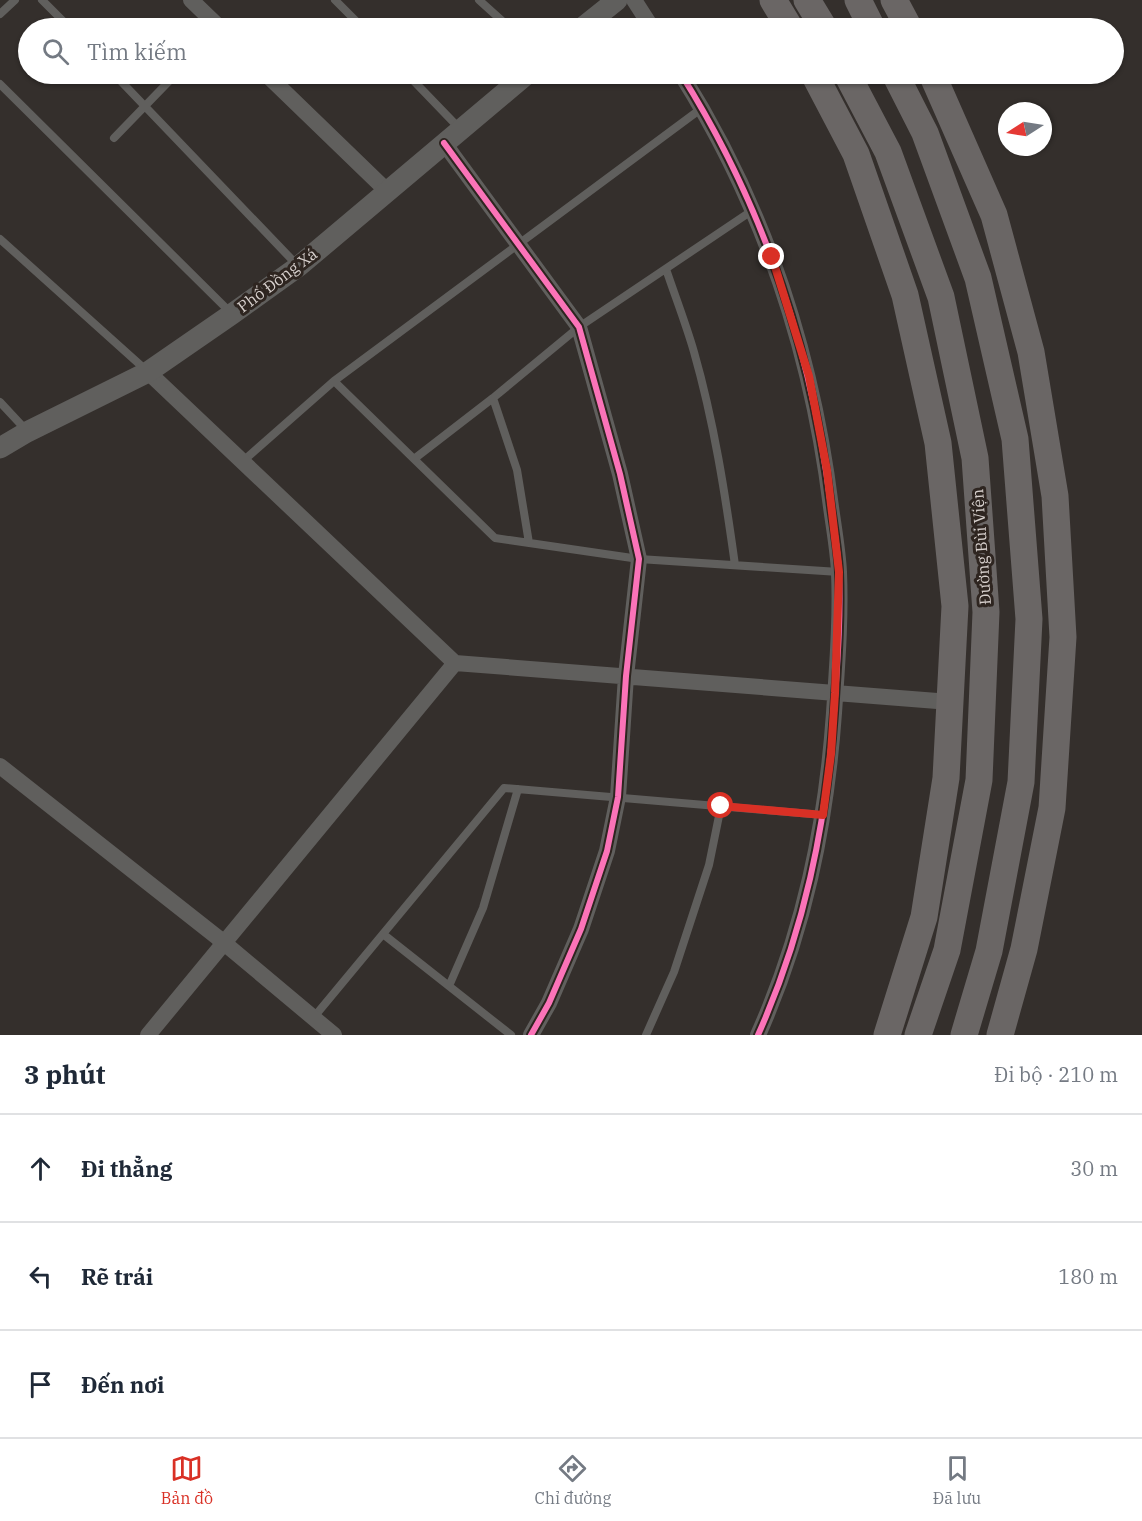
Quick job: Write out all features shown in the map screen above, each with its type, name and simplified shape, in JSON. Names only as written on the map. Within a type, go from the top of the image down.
[{"type":"main road","points":[[773,0],[784,18]]},
{"type":"main road","points":[[807,0],[818,18]]},
{"type":"main road","points":[[858,0],[867,18]]},
{"type":"main road","points":[[894,0],[904,18]]},
{"type":"main road","name":"Đường Bùi Viện","points":[[819,84],[856,154],[905,296],[936,432],[955,606],[946,778],[924,917],[887,1035]]},
{"type":"main road","name":"Đường Bùi Viện","points":[[852,84],[888,152],[941,297],[975,458],[986,612],[979,780],[947,950],[918,1035]]},
{"type":"main road","points":[[900,84],[925,133],[978,278],[1015,440],[1029,619],[1021,782],[989,951],[964,1035]]},
{"type":"main road","points":[[936,84],[994,215],[1031,352],[1055,495],[1063,637],[1052,808],[1024,949],[1000,1035]]},
{"type":"street","points":[[190,0],[209,18]]},
{"type":"street","points":[[594,18],[617,0]]},
{"type":"street","points":[[634,0],[646,18]]},
{"type":"street","points":[[276,84],[387,190]]},
{"type":"street","name":"Phố Đồng Xá","points":[[0,447],[148,372],[232,314],[299,266],[515,84]]},
{"type":"street","points":[[687,84],[754,209],[772,257],[809,376],[827,470],[839,572],[831,754],[823,815],[814,866],[796,935],[758,1035]]},
{"type":"street","points":[[444,143],[579,327],[618,463],[639,559],[626,676],[618,797],[607,850],[580,929],[549,1003],[531,1035]]},
{"type":"street","points":[[148,372],[455,663],[950,702]]},
{"type":"street","points":[[148,1035],[455,663]]},
{"type":"street","points":[[0,766],[223,942],[334,1035]]},
{"type":"lane","points":[[0,14],[15,0]]},
{"type":"lane","points":[[42,0],[60,18]]},
{"type":"lane","points":[[334,0],[353,18]]},
{"type":"lane","points":[[479,0],[499,18]]},
{"type":"lane","points":[[0,84],[232,314]]},
{"type":"lane","points":[[124,84],[299,266]]},
{"type":"lane","points":[[114,138],[166,84]]},
{"type":"lane","points":[[416,84],[460,129]]},
{"type":"lane","points":[[242,462],[334,381],[702,108]]},
{"type":"lane","points":[[414,459],[579,327],[754,209]]},
{"type":"lane","points":[[0,239],[148,372]]},
{"type":"lane","points":[[666,269],[694,352],[712,425],[735,565]]},
{"type":"lane","points":[[334,381],[495,538],[639,559],[839,572]]},
{"type":"lane","points":[[493,398],[517,470],[529,543]]},
{"type":"lane","points":[[0,402],[27,432]]},
{"type":"lane","points":[[314,1017],[504,788],[823,815]]},
{"type":"lane","points":[[449,986],[483,908],[518,789]]},
{"type":"lane","points":[[645,1035],[674,972],[709,865],[721,806]]},
{"type":"lane","points":[[383,934],[511,1035]]},
{"type":"cycle path","points":[[687,84],[737,176],[780,282],[797,337],[823,449],[838,564],[839,625],[834,713],[819,837],[800,918],[788,957],[758,1035]]},
{"type":"cycle path","points":[[444,143],[579,327],[620,474],[639,559],[626,676],[618,797],[607,851],[581,929],[549,1003],[531,1035]]},
{"type":"route","points":[[721,806],[823,815],[831,754],[839,572],[827,470],[809,376],[772,257]]}]
